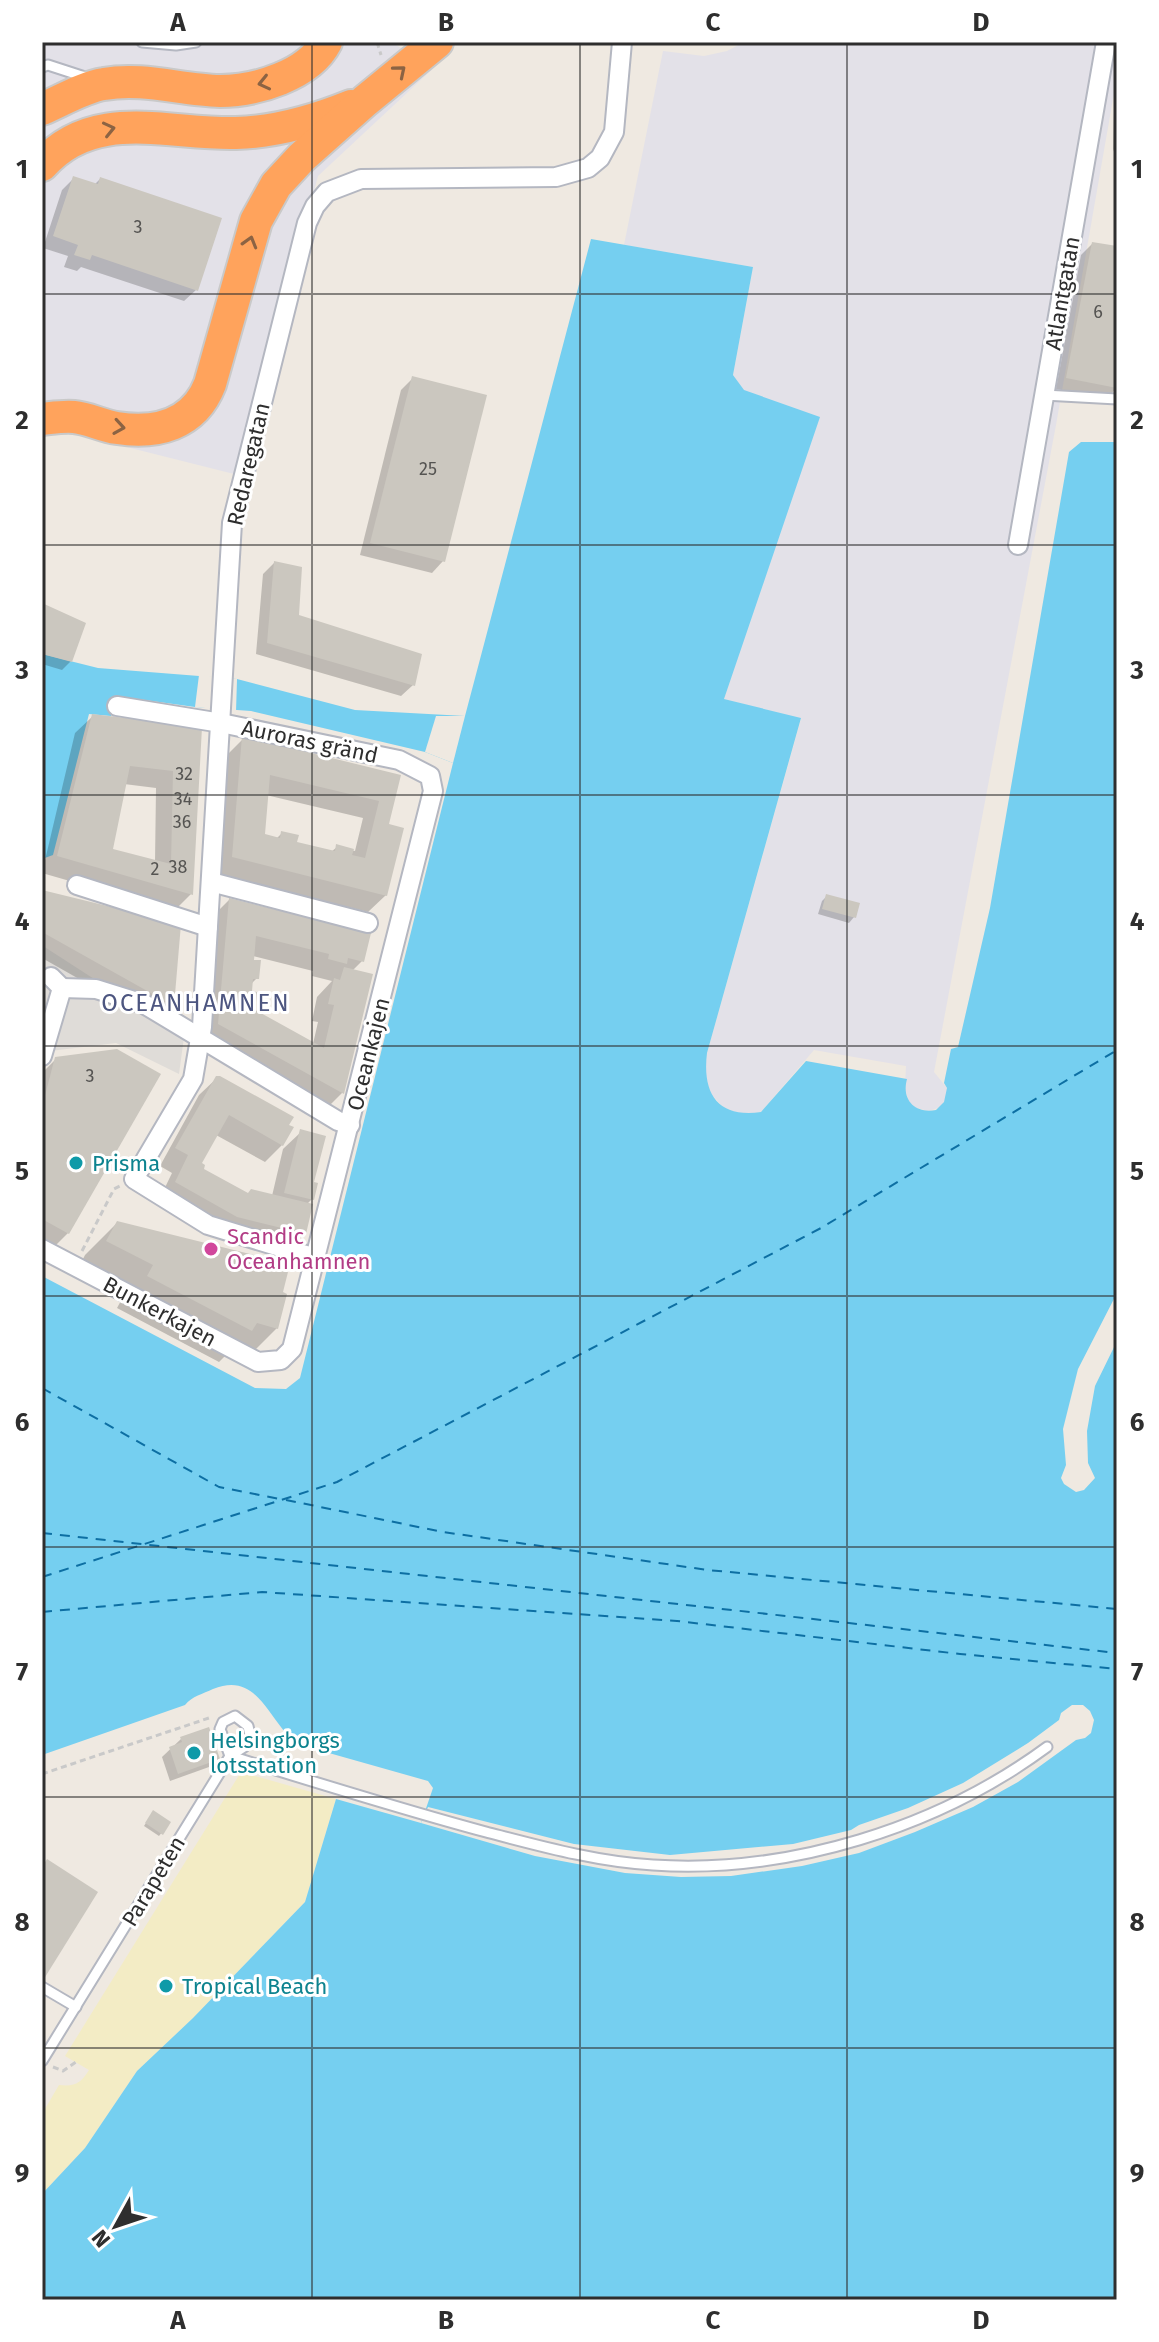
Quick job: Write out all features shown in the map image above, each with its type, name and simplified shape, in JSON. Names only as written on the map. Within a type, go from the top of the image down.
[{"type":"highway","points":[[42,109],[101,84],[131,81],[222,91],[273,82],[309,65],[326,42]]},
{"type":"highway","points":[[43,412],[115,428],[165,428],[176,424],[204,399],[256,221],[276,185],[302,157],[365,101],[437,42]]},
{"type":"highway","points":[[42,165],[65,145],[109,129],[138,126],[211,133],[277,129],[327,116],[365,101]]},
{"type":"street","name":"Redaregatan","points":[[134,1179],[193,1079],[200,1039],[208,927],[232,523],[307,223],[315,206],[327,192],[361,179],[556,177],[588,168],[600,158],[614,132],[622,42]]},
{"type":"street","name":"Atlantgatan","points":[[1018,545],[1106,42]]},
{"type":"street","name":"Auroras gränd","points":[[117,706],[221,716],[399,760]]},
{"type":"street","name":"Oceankajen","points":[[281,1360],[292,1349],[308,1256],[433,791],[430,776],[399,760]]},
{"type":"street","points":[[211,882],[368,923]]},
{"type":"street","points":[[77,885],[208,927]]},
{"type":"street","points":[[42,1056],[56,982],[96,989],[144,1004],[344,1123]]},
{"type":"street","points":[[134,1179],[208,1225],[308,1256]]},
{"type":"street","name":"Bunkerkajen","points":[[42,1249],[258,1362],[281,1360]]},
{"type":"lane","points":[[142,42],[196,42]]},
{"type":"lane","points":[[44,65],[101,84]]},
{"type":"lane","points":[[1044,395],[1117,399]]},
{"type":"lane","name":"Parapeten","points":[[42,2061],[230,1756],[244,1747],[250,1735],[248,1726],[235,1716],[223,1722]]},
{"type":"lane","points":[[223,1722],[221,1736],[230,1756],[552,1850],[652,1865],[740,1864],[847,1845],[937,1812],[1047,1747]]},
{"type":"lane","points":[[42,1987],[76,2007]]},
{"type":"lane","points":[[42,2039],[52,2045]]},
{"type":"path","points":[[74,1266],[114,1189],[134,1179]]},
{"type":"path","points":[[42,1774],[207,1717],[223,1722]]},
{"type":"path","points":[[42,2061],[63,2071],[76,2062]]},
{"type":"shaded area","points":[[42,42],[391,42],[406,51],[454,49],[318,176],[238,475],[63,431],[42,431]]},
{"type":"shaded area","points":[[744,42],[1117,42],[1117,76],[1056,425],[934,1072],[947,1088],[947,1096],[941,1107],[929,1111],[912,1107],[908,1101],[906,1066],[814,1050],[761,1112],[742,1115],[723,1107],[712,1095],[704,1075],[707,1053],[801,719],[724,699],[746,631],[743,390],[733,375],[753,267],[624,245],[663,51],[704,56],[727,51]]},
{"type":"shaded area","points":[[43,946],[184,1037],[179,1074],[116,1043],[42,1052]]},
{"type":"sand","name":"Tropical Beach","points":[[241,1772],[336,1799],[305,1902],[137,2071],[85,2148],[42,2194],[42,2114],[59,2085],[77,2083],[89,2070],[65,2056]]},
{"type":"water","points":[[591,239],[753,267],[733,375],[744,390],[820,417],[724,699],[801,718],[707,1053],[707,1080],[711,1091],[724,1107],[734,1111],[761,1112],[806,1061],[907,1079],[908,1100],[922,1110],[936,1110],[944,1102],[947,1088],[944,1083],[951,1049],[958,1047],[990,908],[1069,452],[1081,442],[1117,442],[1117,2300],[42,2300],[42,2194],[85,2148],[137,2071],[305,1902],[336,1799],[421,1823],[433,1788],[428,1781],[283,1740],[284,1731],[255,1695],[247,1689],[226,1685],[194,1697],[185,1705],[42,1755],[42,1276],[255,1388],[286,1389],[300,1378],[453,763],[425,752],[251,711],[116,696],[111,716],[89,714],[53,855],[42,859],[42,654],[98,668],[237,679],[355,710],[465,716]]},
{"type":"pier","points":[[199,675],[237,679],[236,711],[195,707]]},
{"type":"pier","points":[[436,716],[465,716],[453,763],[425,752]]},
{"type":"pier","points":[[1117,1293],[1117,1341],[1095,1386],[1087,1431],[1088,1463],[1095,1478],[1084,1490],[1076,1492],[1061,1478],[1066,1465],[1063,1429],[1078,1369]]},
{"type":"pier","points":[[1072,1705],[1083,1705],[1090,1711],[1094,1720],[1091,1733],[1076,1740],[1018,1782],[973,1807],[915,1832],[859,1853],[802,1866],[731,1876],[681,1877],[625,1873],[535,1856],[421,1823],[428,1807],[574,1844],[670,1855],[793,1844],[851,1830],[963,1783],[1028,1743],[1059,1720],[1061,1713]]},
{"type":"building","points":[[73,176],[98,184],[100,177],[222,218],[198,291],[92,255],[90,260],[74,255],[78,245],[53,236]]},
{"type":"building","points":[[1092,242],[1117,246],[1117,388],[1066,378]]},
{"type":"building","points":[[412,376],[487,395],[445,562],[370,543]]},
{"type":"building","points":[[274,561],[302,567],[299,615],[422,654],[415,686],[267,643]]},
{"type":"building","points":[[42,603],[86,623],[72,662],[42,654]]},
{"type":"building","points":[[92,714],[202,727],[193,895],[57,856]],"holes":[[[130,766],[173,771],[171,864],[113,849]]]},
{"type":"building","points":[[242,736],[401,775],[389,824],[404,828],[387,896],[232,857]],"holes":[[[270,775],[379,801],[365,858],[352,855],[354,849],[336,844],[335,851],[297,842],[299,835],[281,831],[280,838],[265,834]]]},
{"type":"building","points":[[42,890],[181,924],[174,1006],[42,932]]},
{"type":"building","points":[[826,894],[860,903],[856,918],[822,909]]},
{"type":"building","points":[[229,898],[371,933],[364,962],[348,958],[347,964],[328,959],[329,954],[256,936],[254,960],[261,960],[259,979],[253,979],[252,991],[257,992],[256,1002],[251,1001],[250,1007],[324,1048],[334,1005],[328,1004],[334,978],[340,980],[344,967],[373,974],[344,1094],[218,1024]]},
{"type":"building","name":"Prisma","points":[[117,1049],[161,1074],[69,1234],[42,1219],[42,1107],[55,1057]]},
{"type":"building","points":[[216,1076],[294,1117],[289,1125],[294,1127],[283,1146],[229,1115],[202,1163],[204,1169],[248,1193],[251,1189],[313,1204],[306,1234],[237,1217],[175,1182],[188,1155],[175,1148]]},
{"type":"building","points":[[300,1129],[326,1136],[314,1182],[318,1183],[314,1200],[284,1193]]},
{"type":"building","points":[[117,1221],[290,1264],[283,1292],[287,1294],[278,1329],[257,1323],[252,1331],[147,1276],[153,1265],[106,1241]]},
{"type":"building","name":"Helsingborgs lotsstation","points":[[209,1727],[220,1759],[178,1774],[169,1747],[182,1742],[180,1737]]},
{"type":"building","points":[[153,1810],[171,1822],[163,1835],[145,1823]]},
{"type":"building","points":[[47,1859],[98,1892],[42,1982],[42,1867]]},
{"type":"ferry route","points":[[42,1577],[337,1482],[821,1228],[1117,1050]]},
{"type":"ferry route","points":[[42,1388],[219,1487],[280,1499]]},
{"type":"ferry route","points":[[286,1500],[443,1532],[708,1570],[1117,1609]]},
{"type":"ferry route","points":[[42,1533],[1117,1653]]},
{"type":"ferry route","points":[[42,1612],[262,1592],[677,1621],[1117,1669]]},
{"type":"place","name":"Prisma","points":[[76,1163]]},
{"type":"place","name":"Scandic Oceanhamnen","points":[[211,1249]]},
{"type":"place","name":"Helsingborgs lotsstation","points":[[194,1753]]},
{"type":"place","name":"Tropical Beach","points":[[166,1986]]},
{"type":"district","name":"OCEANHAMNEN","points":[[196,1003]]}]
